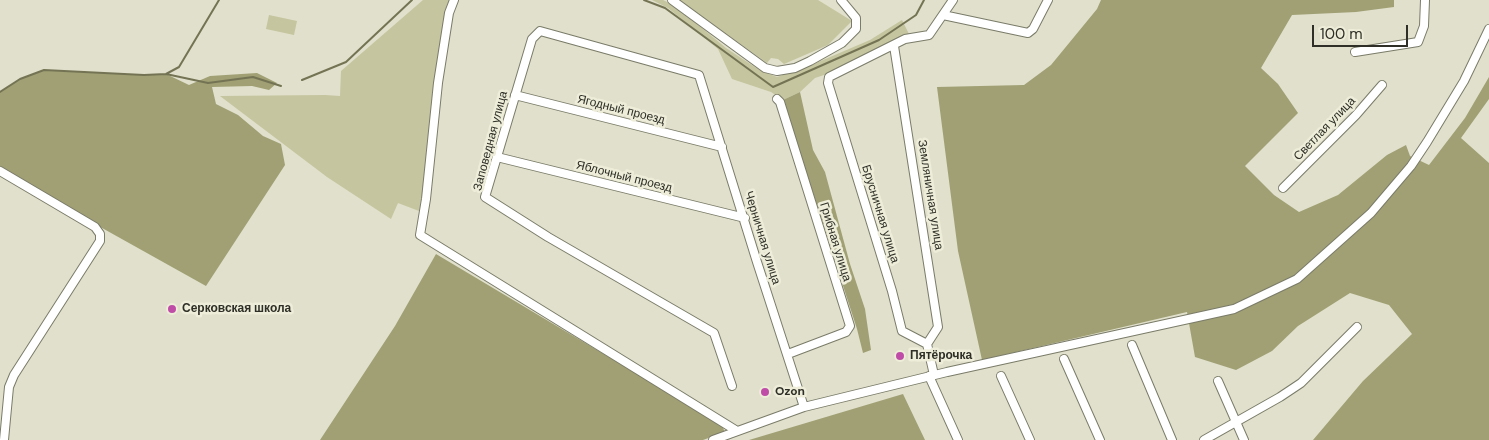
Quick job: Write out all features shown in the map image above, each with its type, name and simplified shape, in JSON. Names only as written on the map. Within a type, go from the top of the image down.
[{"type":"street","points":[[454,0],[449,13],[440,74],[420,236],[737,431]]},
{"type":"street","points":[[672,0],[765,68],[776,71],[795,68],[810,61],[842,43],[856,29],[856,18],[841,0]]},
{"type":"street","points":[[894,46],[905,40],[929,35],[953,0]]},
{"type":"street","points":[[943,16],[1028,33],[1033,29],[1048,0]]},
{"type":"street","points":[[1355,52],[1418,42],[1424,26],[1425,0]]},
{"type":"street","points":[[713,440],[804,407],[932,376],[1234,309],[1297,279],[1371,213],[1410,166],[1464,81],[1489,28]]},
{"type":"street","name":"Заповедная улица","points":[[700,75],[540,31],[532,39],[485,198],[714,333],[732,386]]},
{"type":"street","name":"Брусничная улица","points":[[894,46],[829,77],[828,83],[892,291],[902,331],[927,344]]},
{"type":"street","name":"Земляничная улица","points":[[894,46],[938,327],[927,344]]},
{"type":"street","name":"Черничная улица","points":[[700,75],[757,262],[804,407]]},
{"type":"street","name":"Светлая улица","points":[[1283,188],[1356,115],[1382,85]]},
{"type":"street","name":"Ягодный проезд","points":[[515,95],[722,147]]},
{"type":"street","name":"Грибная улица","points":[[776,99],[780,102],[850,326],[846,332],[788,354]]},
{"type":"street","name":"Яблочный проезд","points":[[497,158],[745,218]]},
{"type":"street","points":[[0,171],[96,227],[100,234],[100,241],[14,375],[10,387],[4,440]]},
{"type":"street","points":[[1204,440],[1301,383],[1357,327]]},
{"type":"street","points":[[927,344],[932,376],[958,440]]},
{"type":"street","points":[[1132,345],[1172,440]]},
{"type":"street","points":[[1064,359],[1100,440]]},
{"type":"street","points":[[1001,376],[1030,440]]},
{"type":"street","points":[[1218,381],[1244,440]]},
{"type":"green space","points":[[423,0],[449,0],[446,8],[425,178],[419,211],[398,203],[391,219],[327,177],[220,96],[340,96],[341,71]]},
{"type":"green space","points":[[652,0],[667,2],[684,13],[726,48],[761,71],[777,77],[809,66],[870,40],[902,20],[909,34],[836,71],[815,78],[800,92],[783,100],[771,92],[732,79],[718,49],[668,8]]},
{"type":"green space","points":[[679,0],[818,0],[852,21],[828,45],[784,64],[778,59],[771,58],[767,63]]},
{"type":"green space","points":[[1101,0],[1394,0],[1394,7],[1356,12],[1292,15],[1261,68],[1278,84],[1298,113],[1245,166],[1274,195],[1299,212],[1338,195],[1387,155],[1406,145],[1410,156],[1429,165],[1465,118],[1489,77],[1489,99],[1461,138],[1489,163],[1489,440],[1313,440],[1363,381],[1412,334],[1389,305],[1350,293],[1298,326],[1272,351],[1236,370],[1195,357],[1187,312],[982,360],[958,251],[937,87],[1024,85],[1051,65],[1097,9]]},
{"type":"green space","points":[[269,15],[297,21],[294,35],[266,29]]},
{"type":"green space","points":[[44,70],[144,75],[166,74],[189,85],[210,76],[257,73],[277,83],[269,90],[252,86],[212,87],[216,104],[238,115],[263,136],[281,144],[285,165],[206,286],[0,171],[0,92],[20,79]]},
{"type":"green space","points":[[800,92],[813,150],[825,172],[850,264],[865,309],[871,350],[863,353],[857,329],[783,100]]},
{"type":"green space","points":[[436,254],[721,424],[725,432],[703,440],[320,440],[395,326]]},
{"type":"green space","points":[[903,394],[925,440],[749,440]]},
{"type":"waterway","points":[[0,92],[20,79],[44,70],[144,75],[166,74],[179,67],[219,0]]},
{"type":"waterway","points":[[302,80],[346,62],[412,0]]},
{"type":"waterway","points":[[644,0],[665,8],[773,87],[879,40],[916,15],[924,0]]},
{"type":"waterway","points":[[166,74],[208,83],[253,77],[281,86]]},
{"type":"place","name":"Серковская школа","points":[[172,309]]},
{"type":"place","name":"Пятёрочка","points":[[900,356]]},
{"type":"place","name":"Ozon","points":[[765,392]]}]
